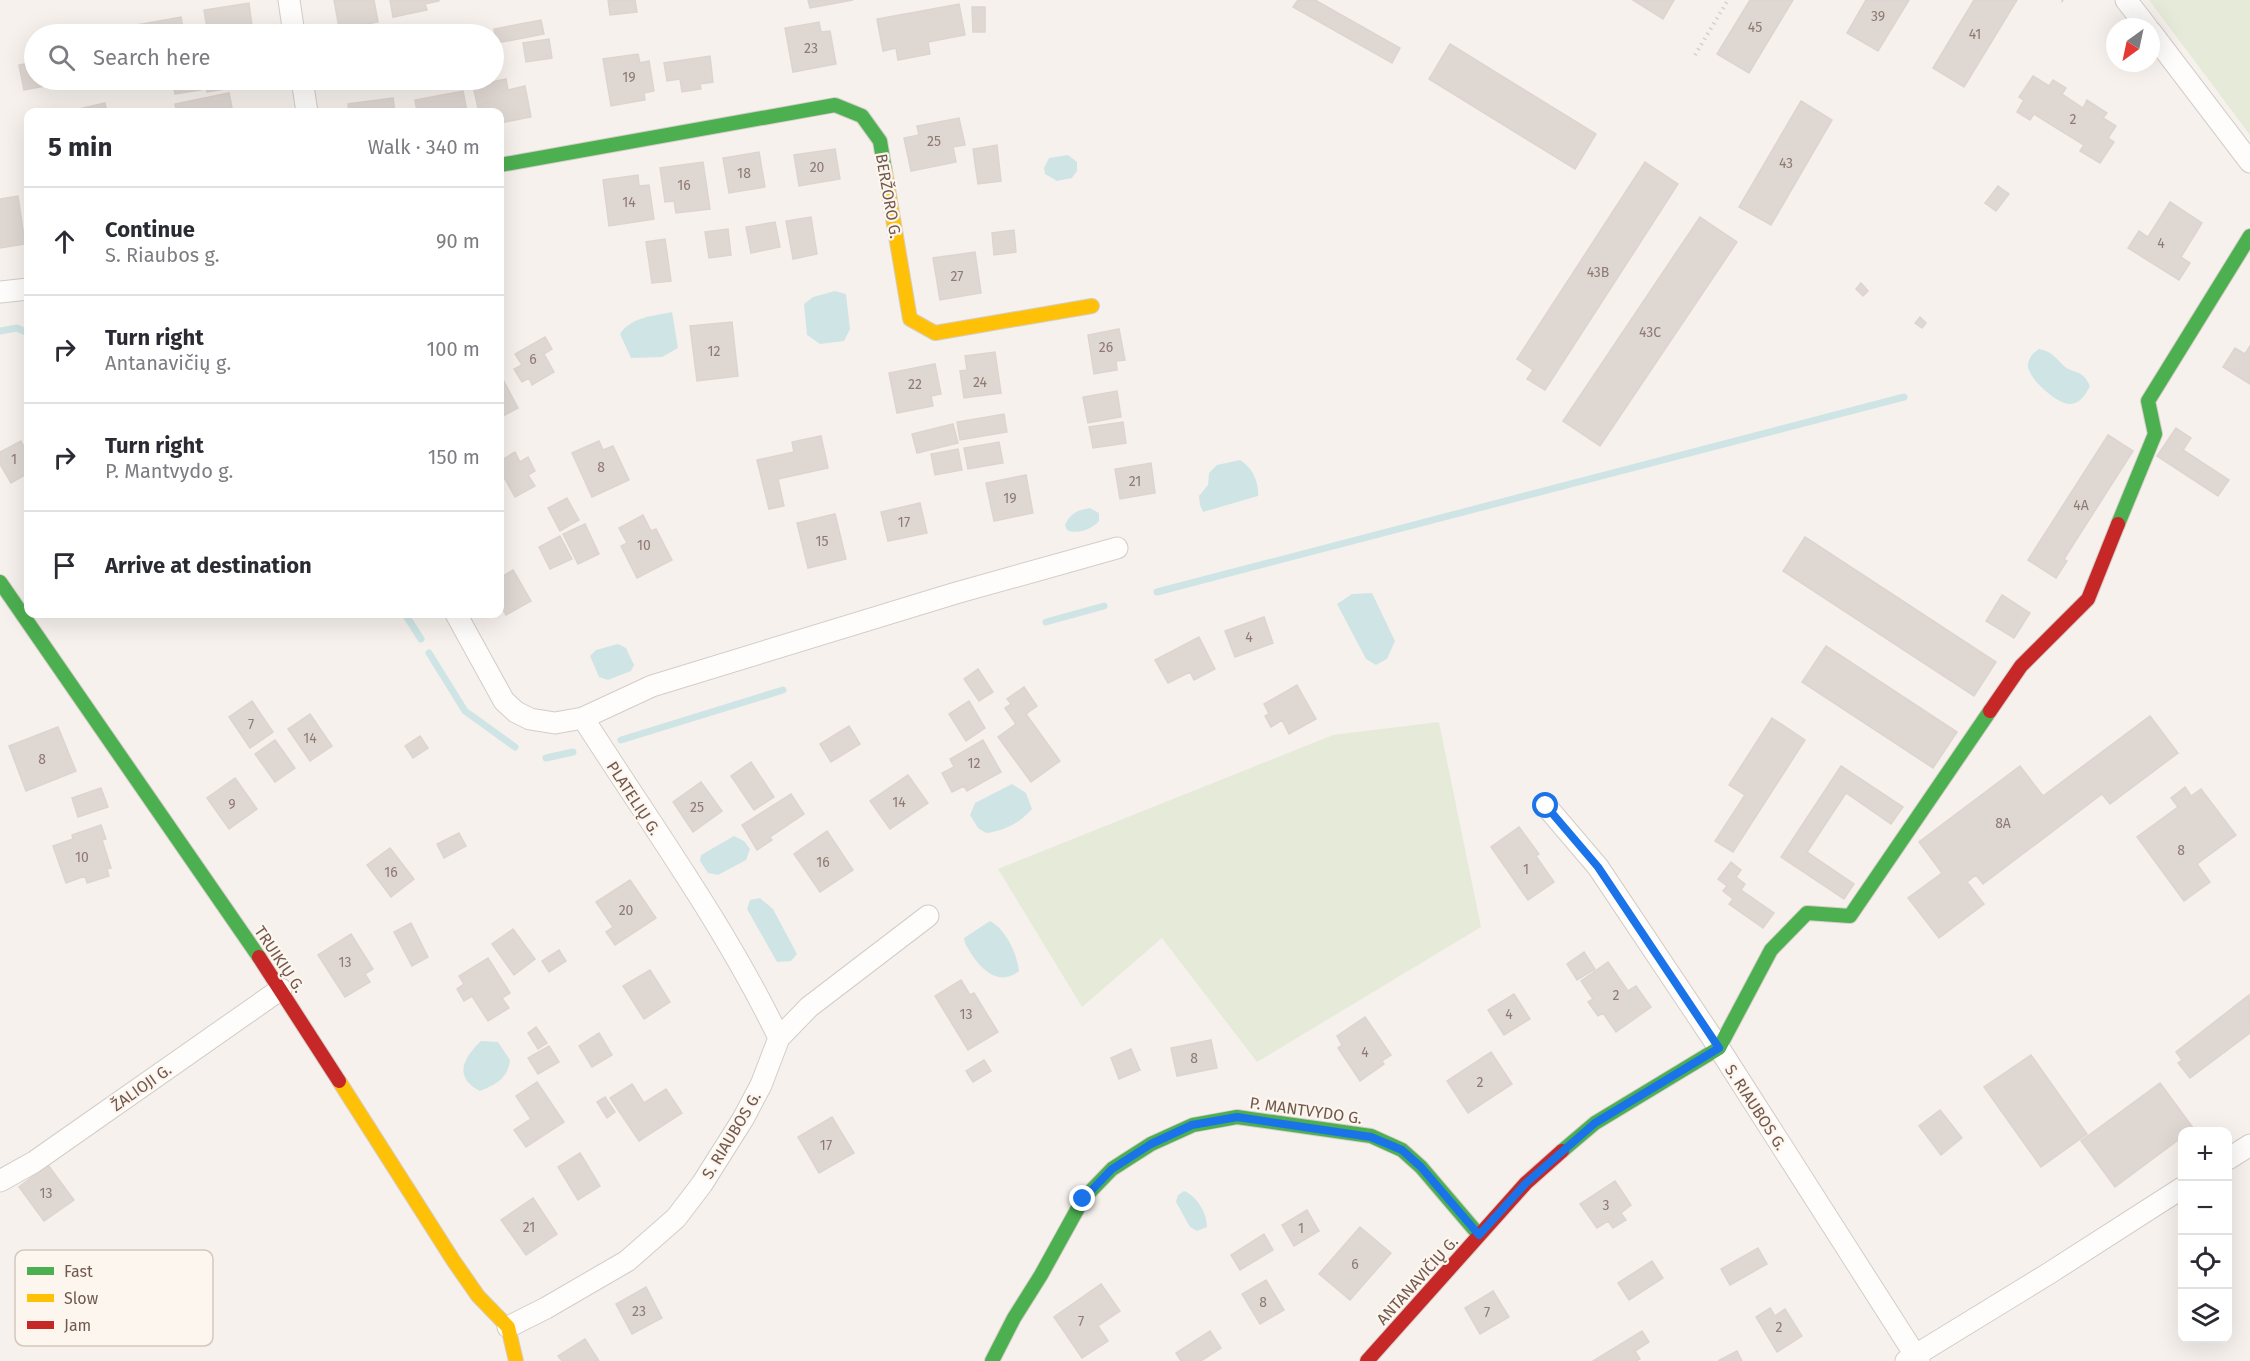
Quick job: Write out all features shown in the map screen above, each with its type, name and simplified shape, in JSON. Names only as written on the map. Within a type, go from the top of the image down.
[{"type":"street","points":[[289,0],[293,24]]},
{"type":"street","points":[[2126,0],[2140,18]]},
{"type":"street","points":[[2160,44],[2250,162]]},
{"type":"street","points":[[304,90],[306,108]]},
{"type":"street","name":"BERŽORO G.","points":[[504,164],[835,105],[862,116],[880,141],[910,320],[934,333],[1092,306]]},
{"type":"street","points":[[1719,1048],[1771,950],[1807,913],[1850,916],[2021,666],[2088,599],[2155,434],[2148,401],[2250,236]]},
{"type":"street","points":[[0,292],[24,289]]},
{"type":"street","points":[[458,618],[504,701],[516,712],[530,719],[555,723],[583,718],[652,686],[956,593],[1117,548]]},
{"type":"street","name":"TRUIKIŲ G.","points":[[0,582],[24,617]]},
{"type":"street","name":"TRUIKIŲ G.","points":[[25,618],[281,989],[453,1260],[478,1296],[508,1327]]},
{"type":"street","name":"PLATELIŲ G.","points":[[583,718],[723,936],[758,994],[779,1038]]},
{"type":"street","name":"S. RIAUBOS G.","points":[[1546,806],[1598,867],[1719,1048],[1914,1359]]},
{"type":"street","name":"S. RIAUBOS G.","points":[[508,1327],[546,1308],[627,1261],[676,1218],[702,1184],[744,1119],[761,1085],[779,1038],[809,1007],[928,916]]},
{"type":"street","name":"ŽALIOJI G.","points":[[0,1181],[34,1162],[281,989]]},
{"type":"street","name":"ANTANAVIČIŲ G.","points":[[1367,1361],[1526,1183],[1595,1123],[1719,1048]]},
{"type":"street","name":"P. MANTVYDO G.","points":[[992,1361],[1014,1318],[1083,1199],[1112,1169],[1151,1144],[1192,1125],[1237,1117],[1371,1137],[1402,1150],[1421,1167],[1479,1235]]},
{"type":"street","points":[[2232,1156],[2250,1145]]},
{"type":"street","points":[[1914,1359],[2178,1191]]},
{"type":"street","points":[[508,1327],[516,1361]]},
{"type":"path","points":[[1695,55],[1728,0]]},
{"type":"green space","points":[[2149,0],[2250,0],[2250,135]]},
{"type":"green space","points":[[1439,722],[1481,927],[1257,1062],[1162,938],[1082,1007],[998,869],[1333,735]]},
{"type":"shaded area","points":[[1068,155],[1077,162],[1077,171],[1072,178],[1057,181],[1045,174],[1044,168],[1049,158]]},
{"type":"shaded area","points":[[835,291],[846,294],[850,329],[844,341],[820,344],[807,335],[804,304],[813,297]]},
{"type":"shaded area","points":[[672,312],[678,348],[662,357],[631,358],[620,334],[625,328],[643,318]]},
{"type":"shaded area","points":[[2039,349],[2050,353],[2067,368],[2087,380],[2090,386],[2080,400],[2070,404],[2058,400],[2043,389],[2032,376],[2028,364],[2029,359]]},
{"type":"shaded area","points":[[1240,460],[1254,476],[1258,496],[1203,512],[1199,496],[1208,485],[1209,473],[1217,465]]},
{"type":"shaded area","points":[[1090,508],[1099,513],[1099,521],[1096,524],[1080,531],[1067,530],[1065,525],[1072,515]]},
{"type":"shaded area","points":[[1372,593],[1395,641],[1387,659],[1376,665],[1366,659],[1337,604],[1352,594]]},
{"type":"shaded area","points":[[618,644],[626,648],[634,665],[631,671],[608,680],[599,677],[590,656],[596,650]]},
{"type":"shaded area","points":[[1012,784],[1026,793],[1032,809],[1017,822],[1005,828],[986,833],[978,828],[970,815],[975,803]]},
{"type":"shaded area","points":[[734,836],[744,841],[750,849],[746,860],[718,875],[708,873],[700,861],[701,855]]},
{"type":"shaded area","points":[[760,898],[773,909],[797,954],[791,961],[777,962],[747,909],[750,900]]},
{"type":"shaded area","points":[[990,921],[1006,936],[1016,957],[1019,971],[1010,976],[994,976],[987,972],[980,966],[965,943],[964,938]]},
{"type":"shaded area","points":[[481,1041],[498,1042],[510,1060],[501,1080],[480,1091],[466,1080],[464,1067],[469,1054]]},
{"type":"shaded area","points":[[1184,1191],[1189,1193],[1200,1206],[1207,1227],[1197,1231],[1190,1227],[1176,1202],[1178,1195]]},
{"type":"building","points":[[334,0],[374,0],[378,22],[338,24]]},
{"type":"building","points":[[390,0],[439,1],[425,4],[427,10],[393,17]]},
{"type":"building","points":[[608,0],[635,0],[637,12],[610,15]]},
{"type":"building","points":[[808,0],[853,0],[810,8]]},
{"type":"building","points":[[1298,0],[1315,0],[1400,48],[1392,63],[1293,7]]},
{"type":"building","points":[[1633,0],[1674,0],[1663,19]]},
{"type":"building","points":[[1750,0],[1793,0],[1749,73],[1717,54]]},
{"type":"building","points":[[1866,0],[1909,0],[1878,51],[1847,33]]},
{"type":"building","points":[[1974,0],[2017,0],[1964,87],[1933,68]]},
{"type":"building","points":[[249,3],[252,24],[206,24],[204,10]]},
{"type":"building","points":[[959,4],[965,35],[928,42],[930,54],[898,60],[896,48],[883,51],[877,19]]},
{"type":"building","points":[[972,7],[985,7],[985,32],[973,32]]},
{"type":"building","points":[[181,17],[182,24],[142,24]]},
{"type":"building","points":[[541,20],[544,34],[504,42],[504,27]]},
{"type":"building","points":[[819,22],[821,32],[830,31],[836,64],[793,72],[785,28]]},
{"type":"building","points":[[549,39],[552,58],[526,62],[523,43]]},
{"type":"building","points":[[1450,44],[1596,134],[1575,169],[1429,79]]},
{"type":"building","points":[[638,54],[640,63],[649,61],[654,91],[644,93],[645,100],[611,106],[603,59]]},
{"type":"building","points":[[710,56],[713,82],[700,84],[701,89],[682,92],[680,79],[667,81],[664,63]]},
{"type":"building","points":[[24,64],[24,90],[19,65]]},
{"type":"building","points":[[2033,76],[2049,86],[2053,80],[2066,88],[2062,94],[2083,108],[2087,100],[2107,113],[2103,118],[2116,126],[2108,138],[2114,142],[2100,163],[2080,151],[2084,145],[2034,114],[2030,120],[2017,112],[2024,100],[2019,97]]},
{"type":"building","points":[[504,79],[506,79],[508,90],[525,86],[531,117],[504,122],[504,108],[478,108],[474,90],[504,90]]},
{"type":"building","points":[[174,90],[201,90],[175,94]]},
{"type":"building","points":[[463,91],[466,108],[416,108],[415,100]]},
{"type":"building","points":[[229,93],[232,108],[176,108],[175,104]]},
{"type":"building","points":[[393,98],[394,108],[348,108],[348,104]]},
{"type":"building","points":[[1801,101],[1832,120],[1771,225],[1739,207]]},
{"type":"building","points":[[105,103],[106,108],[83,108]]},
{"type":"building","points":[[959,118],[965,145],[953,147],[956,162],[911,171],[904,138],[919,135],[917,126]]},
{"type":"building","points":[[997,145],[1001,181],[978,184],[973,149]]},
{"type":"building","points":[[835,149],[840,179],[799,186],[794,155]]},
{"type":"building","points":[[759,152],[765,187],[729,193],[723,158]]},
{"type":"building","points":[[703,162],[710,209],[676,213],[674,201],[665,202],[660,168]]},
{"type":"building","points":[[1645,162],[1678,184],[1545,390],[1527,379],[1533,370],[1517,359]]},
{"type":"building","points":[[638,175],[639,186],[649,185],[654,219],[609,226],[603,180]]},
{"type":"building","points":[[1998,186],[2009,194],[1996,211],[1985,203]]},
{"type":"building","points":[[18,196],[24,244],[0,248],[0,199]]},
{"type":"building","points":[[2170,202],[2202,223],[2181,257],[2190,263],[2179,280],[2128,248],[2139,231],[2148,237]]},
{"type":"building","points":[[811,217],[817,254],[793,259],[786,221]]},
{"type":"building","points":[[1700,217],[1737,242],[1600,446],[1563,421]]},
{"type":"building","points":[[775,222],[780,247],[751,253],[746,227]]},
{"type":"building","points":[[728,229],[731,255],[709,258],[705,232]]},
{"type":"building","points":[[1014,230],[1016,252],[994,255],[992,233]]},
{"type":"building","points":[[665,239],[671,281],[652,283],[646,242]]},
{"type":"building","points":[[975,252],[981,293],[940,300],[933,258]]},
{"type":"building","points":[[1861,283],[1868,291],[1863,296],[1856,289]]},
{"type":"building","points":[[1920,317],[1926,323],[1922,328],[1915,323]]},
{"type":"building","points":[[732,322],[738,376],[697,381],[690,326]]},
{"type":"building","points":[[1119,329],[1125,360],[1116,361],[1117,370],[1094,374],[1088,335]]},
{"type":"building","points":[[545,337],[552,349],[544,354],[554,372],[532,385],[529,378],[522,382],[514,369],[522,365],[515,354]]},
{"type":"building","points":[[2250,346],[2250,384],[2223,367],[2235,348],[2245,354]]},
{"type":"building","points":[[995,352],[1001,393],[964,398],[960,371],[967,370],[965,356]]},
{"type":"building","points":[[935,364],[941,394],[931,396],[933,406],[897,413],[889,373]]},
{"type":"building","points":[[504,382],[518,408],[504,415]]},
{"type":"building","points":[[1117,391],[1121,417],[1088,423],[1083,397]]},
{"type":"building","points":[[1004,414],[1007,432],[960,440],[957,422]]},
{"type":"building","points":[[1123,422],[1126,443],[1093,448],[1089,427]]},
{"type":"building","points":[[953,424],[958,443],[917,453],[912,434]]},
{"type":"building","points":[[2176,428],[2191,438],[2183,450],[2229,480],[2218,496],[2157,456]]},
{"type":"building","points":[[2108,435],[2133,451],[2064,559],[2067,561],[2056,578],[2028,560]]},
{"type":"building","points":[[821,436],[828,468],[778,479],[784,506],[769,509],[757,460],[794,452],[792,442]]},
{"type":"building","points":[[21,441],[24,447],[24,475],[11,483],[0,464],[0,452]]},
{"type":"building","points":[[599,441],[603,450],[613,446],[629,480],[592,497],[572,453]]},
{"type":"building","points":[[999,442],[1003,463],[968,469],[964,448]]},
{"type":"building","points":[[958,449],[962,470],[935,475],[931,454]]},
{"type":"building","points":[[515,452],[520,462],[528,457],[535,471],[528,475],[535,486],[515,497],[504,477],[504,459]]},
{"type":"building","points":[[1151,463],[1155,493],[1120,499],[1115,469]]},
{"type":"building","points":[[1026,475],[1033,513],[994,521],[986,483]]},
{"type":"building","points":[[567,498],[579,520],[560,531],[548,508]]},
{"type":"building","points":[[920,503],[927,533],[888,541],[881,512]]},
{"type":"building","points":[[835,514],[846,559],[808,568],[797,523]]},
{"type":"building","points":[[643,515],[651,531],[656,529],[672,560],[637,578],[621,546],[627,543],[619,528]]},
{"type":"building","points":[[585,524],[599,554],[578,564],[563,534]]},
{"type":"building","points":[[560,536],[572,559],[550,569],[539,547]]},
{"type":"building","points":[[1805,537],[1996,662],[1974,696],[1783,571]]},
{"type":"building","points":[[513,570],[531,601],[506,615],[504,611],[504,576]]},
{"type":"building","points":[[2002,595],[2030,613],[2014,638],[1986,621]]},
{"type":"building","points":[[1264,617],[1273,643],[1235,657],[1225,631]]},
{"type":"building","points":[[1199,637],[1215,669],[1194,680],[1190,672],[1168,683],[1155,660]]},
{"type":"building","points":[[1826,646],[1957,732],[1933,768],[1802,682]]},
{"type":"building","points":[[978,669],[993,692],[979,701],[964,679]]},
{"type":"building","points":[[1297,685],[1316,719],[1289,734],[1282,720],[1271,727],[1265,716],[1269,714],[1264,704]]},
{"type":"building","points":[[1024,687],[1037,706],[1026,714],[1060,761],[1031,782],[998,737],[1016,724],[1005,708],[1011,704],[1007,699]]},
{"type":"building","points":[[252,701],[273,732],[250,748],[229,717]]},
{"type":"building","points":[[969,701],[985,728],[966,741],[949,714]]},
{"type":"building","points":[[310,714],[332,746],[310,761],[288,729]]},
{"type":"building","points":[[2150,716],[2178,753],[2110,804],[2102,794],[1983,884],[1976,875],[1967,882],[1984,904],[1939,938],[1908,898],[1942,873],[1919,842],[2020,766],[2043,796]]},
{"type":"building","points":[[1772,718],[1805,740],[1733,852],[1715,841],[1745,795],[1729,785]]},
{"type":"building","points":[[849,726],[860,744],[831,762],[820,744]]},
{"type":"building","points":[[58,727],[76,771],[26,791],[9,746]]},
{"type":"building","points":[[420,736],[428,748],[413,758],[405,746]]},
{"type":"building","points":[[275,740],[295,768],[275,782],[255,754]]},
{"type":"building","points":[[983,740],[1001,772],[967,791],[964,786],[952,792],[942,773],[954,767],[950,759]]},
{"type":"building","points":[[751,762],[774,797],[754,810],[731,776]]},
{"type":"building","points":[[1841,766],[1903,807],[1891,824],[1846,793],[1807,852],[1854,884],[1844,899],[1781,857]]},
{"type":"building","points":[[908,775],[928,803],[890,829],[870,801]]},
{"type":"building","points":[[235,778],[257,809],[229,829],[207,798]]},
{"type":"building","points":[[701,782],[722,811],[693,832],[673,802]]},
{"type":"building","points":[[2185,787],[2191,796],[2201,789],[2236,835],[2197,864],[2210,882],[2184,901],[2137,837],[2178,807],[2171,798]]},
{"type":"building","points":[[101,788],[108,807],[78,817],[72,798]]},
{"type":"building","points":[[791,794],[804,814],[770,837],[772,840],[757,850],[742,825]]},
{"type":"building","points":[[101,825],[106,839],[102,840],[111,868],[107,869],[109,876],[87,883],[85,876],[66,883],[53,846],[73,839],[72,835]]},
{"type":"building","points":[[1519,827],[1539,854],[1536,856],[1554,882],[1528,900],[1491,847]]},
{"type":"building","points":[[827,831],[853,870],[820,892],[794,854]]},
{"type":"building","points":[[459,833],[466,846],[444,858],[437,844]]},
{"type":"building","points":[[390,848],[414,879],[391,897],[367,865]]},
{"type":"building","points":[[1731,862],[1741,870],[1736,877],[1745,884],[1741,890],[1774,913],[1763,928],[1729,904],[1733,899],[1723,891],[1727,886],[1718,879]]},
{"type":"building","points":[[630,880],[656,918],[615,945],[606,932],[613,927],[596,902]]},
{"type":"building","points":[[411,923],[428,957],[412,966],[394,932]]},
{"type":"building","points":[[513,929],[535,959],[514,975],[492,944]]},
{"type":"building","points":[[351,934],[373,969],[365,974],[370,982],[345,997],[318,955]]},
{"type":"building","points":[[559,950],[566,961],[549,972],[542,961]]},
{"type":"building","points":[[1584,952],[1595,969],[1577,980],[1567,964]]},
{"type":"building","points":[[488,958],[510,993],[502,998],[509,1008],[488,1021],[472,996],[464,1001],[457,989],[464,984],[459,976]]},
{"type":"building","points":[[1608,962],[1628,991],[1636,986],[1651,1007],[1616,1032],[1603,1013],[1598,1016],[1588,1002],[1593,999],[1581,981]]},
{"type":"building","points":[[650,970],[670,1002],[644,1019],[623,986]]},
{"type":"building","points":[[961,980],[970,995],[974,993],[998,1032],[968,1050],[935,996]]},
{"type":"building","points":[[1514,994],[1530,1019],[1504,1035],[1488,1010]]},
{"type":"building","points":[[2249,995],[2250,1033],[2190,1078],[2178,1063],[2182,1060],[2176,1052]]},
{"type":"building","points":[[1365,1017],[1391,1055],[1382,1061],[1384,1064],[1360,1081],[1338,1048],[1342,1045],[1337,1036]]},
{"type":"building","points":[[536,1027],[547,1043],[538,1049],[528,1033]]},
{"type":"building","points":[[599,1033],[612,1055],[592,1067],[579,1046]]},
{"type":"building","points":[[1211,1040],[1217,1068],[1177,1076],[1171,1048]]},
{"type":"building","points":[[549,1046],[559,1062],[538,1074],[528,1058]]},
{"type":"building","points":[[1131,1049],[1140,1070],[1119,1079],[1111,1058]]},
{"type":"building","points":[[1491,1052],[1512,1084],[1468,1113],[1447,1081]]},
{"type":"building","points":[[2031,1055],[2087,1134],[2041,1167],[1984,1087]]},
{"type":"building","points":[[984,1060],[991,1071],[973,1082],[966,1071]]},
{"type":"building","points":[[537,1082],[564,1122],[526,1147],[514,1130],[531,1119],[516,1096]]},
{"type":"building","points":[[2160,1083],[2193,1127],[2178,1127],[2178,1140],[2115,1187],[2081,1141]]},
{"type":"building","points":[[632,1084],[644,1103],[666,1089],[682,1113],[639,1141],[610,1098]]},
{"type":"building","points":[[605,1097],[615,1112],[607,1118],[597,1102]]},
{"type":"building","points":[[1940,1110],[1962,1138],[1941,1155],[1919,1126]]},
{"type":"building","points":[[832,1117],[854,1153],[819,1173],[798,1137]]},
{"type":"building","points":[[580,1153],[600,1186],[578,1200],[558,1167]]},
{"type":"building","points":[[48,1165],[74,1200],[44,1221],[19,1187]]},
{"type":"building","points":[[1615,1181],[1631,1205],[1621,1213],[1626,1220],[1613,1228],[1608,1221],[1597,1228],[1580,1204]]},
{"type":"building","points":[[533,1198],[557,1234],[526,1255],[501,1220]]},
{"type":"building","points":[[1307,1210],[1319,1231],[1294,1246],[1282,1225]]},
{"type":"building","points":[[1360,1227],[1391,1253],[1350,1300],[1319,1274]]},
{"type":"building","points":[[1264,1234],[1273,1250],[1240,1270],[1231,1255]]},
{"type":"building","points":[[1758,1248],[1767,1264],[1730,1285],[1721,1269]]},
{"type":"building","points":[[1652,1261],[1663,1278],[1629,1300],[1618,1283]]},
{"type":"building","points":[[1266,1280],[1284,1310],[1260,1324],[1242,1294]]},
{"type":"building","points":[[1101,1284],[1120,1311],[1098,1326],[1108,1341],[1082,1358],[1054,1317]]},
{"type":"building","points":[[646,1287],[662,1318],[632,1334],[616,1304]]},
{"type":"building","points":[[1493,1291],[1509,1317],[1480,1334],[1465,1308]]},
{"type":"building","points":[[1770,1308],[1775,1316],[1785,1309],[1802,1336],[1777,1352],[1756,1317]]},
{"type":"building","points":[[1210,1331],[1221,1348],[1201,1361],[1181,1361],[1176,1353]]},
{"type":"building","points":[[1642,1331],[1649,1342],[1635,1351],[1640,1359],[1636,1361],[1593,1361]]},
{"type":"building","points":[[585,1339],[599,1361],[562,1361],[558,1356]]},
{"type":"building","points":[[1737,1351],[1742,1361],[1718,1361]]},
{"type":"waterway","points":[[0,331],[17,328],[24,331]]},
{"type":"waterway","points":[[1157,592],[1904,397]]},
{"type":"waterway","points":[[1046,622],[1104,606]]},
{"type":"waterway","points":[[408,618],[421,639]]},
{"type":"waterway","points":[[429,653],[465,711],[515,747]]},
{"type":"waterway","points":[[621,740],[783,690]]},
{"type":"waterway","points":[[546,758],[573,752]]},
{"type":"traffic: fast","points":[[504,164],[835,105],[862,116],[880,141],[885,171]]},
{"type":"traffic: fast","points":[[2118,524],[2155,434],[2148,401],[2250,236]]},
{"type":"traffic: fast","points":[[0,582],[24,617]]},
{"type":"traffic: fast","points":[[25,618],[259,957]]},
{"type":"traffic: fast","points":[[1562,1151],[1595,1123],[1719,1048],[1771,950],[1807,913],[1850,916],[1990,711]]},
{"type":"traffic: fast","points":[[992,1361],[1014,1318],[1083,1199],[1112,1169],[1151,1144],[1193,1125],[1237,1117],[1371,1136],[1402,1150],[1421,1167],[1479,1235]]},
{"type":"traffic: slow","points":[[885,171],[910,319],[935,333],[1092,306]]},
{"type":"traffic: slow","points":[[339,1081],[453,1260],[478,1296],[508,1327],[516,1361]]},
{"type":"traffic: jam","points":[[1990,711],[2021,666],[2088,599],[2118,524]]},
{"type":"traffic: jam","points":[[259,957],[339,1081]]},
{"type":"traffic: jam","points":[[1367,1361],[1526,1183],[1562,1151]]},
{"type":"route","points":[[1083,1199],[1112,1169],[1151,1144],[1192,1125],[1237,1117],[1371,1137],[1402,1150],[1421,1167],[1479,1235],[1526,1183],[1595,1123],[1719,1048],[1598,867],[1546,806]]}]
